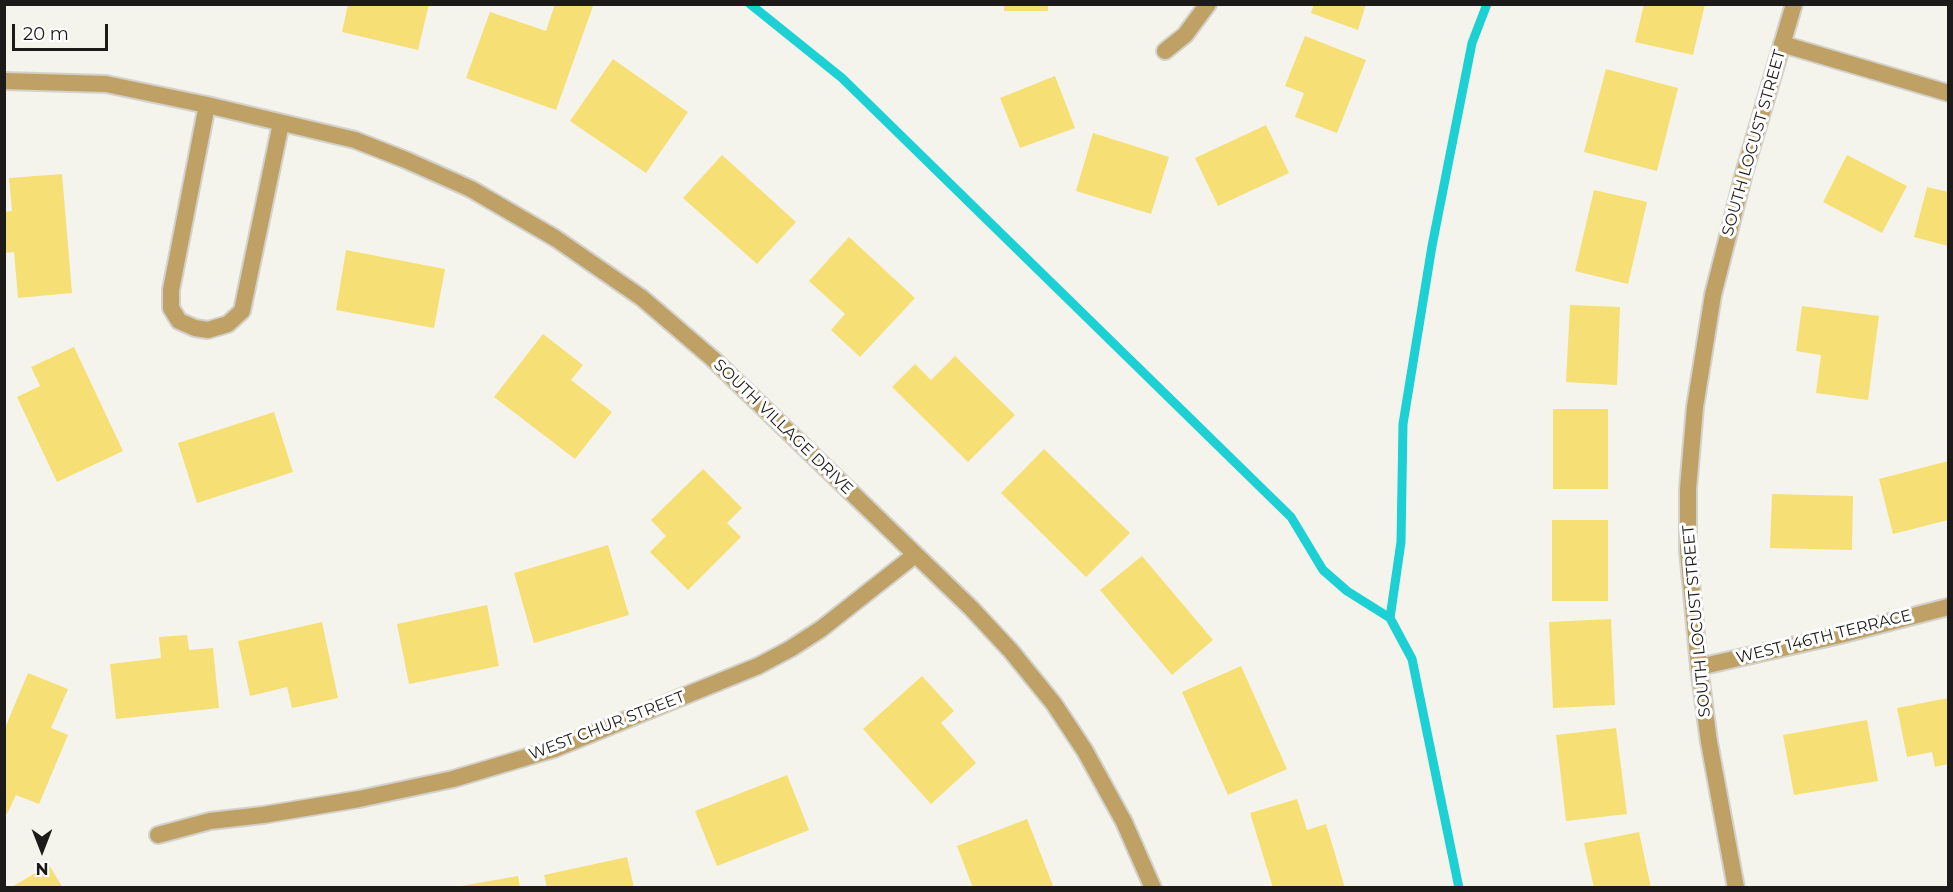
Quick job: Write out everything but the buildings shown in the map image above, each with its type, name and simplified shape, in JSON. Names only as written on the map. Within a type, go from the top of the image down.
[{"type":"street","points":[[1164,51],[1185,35],[1208,4]]},
{"type":"street","name":"SOUTH LOCUST STREET","points":[[1736,888],[1708,742],[1688,550],[1688,489],[1695,407],[1713,295],[1744,173],[1794,4]]},
{"type":"street","points":[[1782,44],[1948,93]]},
{"type":"street","name":"SOUTH VILLAGE DRIVE","points":[[4,81],[106,84],[355,140],[471,189],[555,238],[642,298],[713,359],[995,634],[1054,704],[1085,751],[1124,822],[1153,888]]},
{"type":"street","points":[[207,105],[171,290],[171,308],[179,321],[195,328],[208,330],[228,324],[242,311],[281,123]]},
{"type":"street","name":"WEST CHUR STREET","points":[[158,835],[210,821],[263,815],[358,799],[443,781],[554,749],[758,666],[790,649],[821,629],[915,555]]},
{"type":"street","name":"WEST 146TH TERRACE","points":[[1699,667],[1836,636],[1948,607]]},
{"type":"waterway","points":[[750,4],[842,78],[1291,517],[1323,570],[1347,591],[1390,618],[1412,659],[1459,888]]},
{"type":"waterway","points":[[1390,618],[1401,542],[1403,424],[1432,246],[1472,43],[1487,4]]}]
